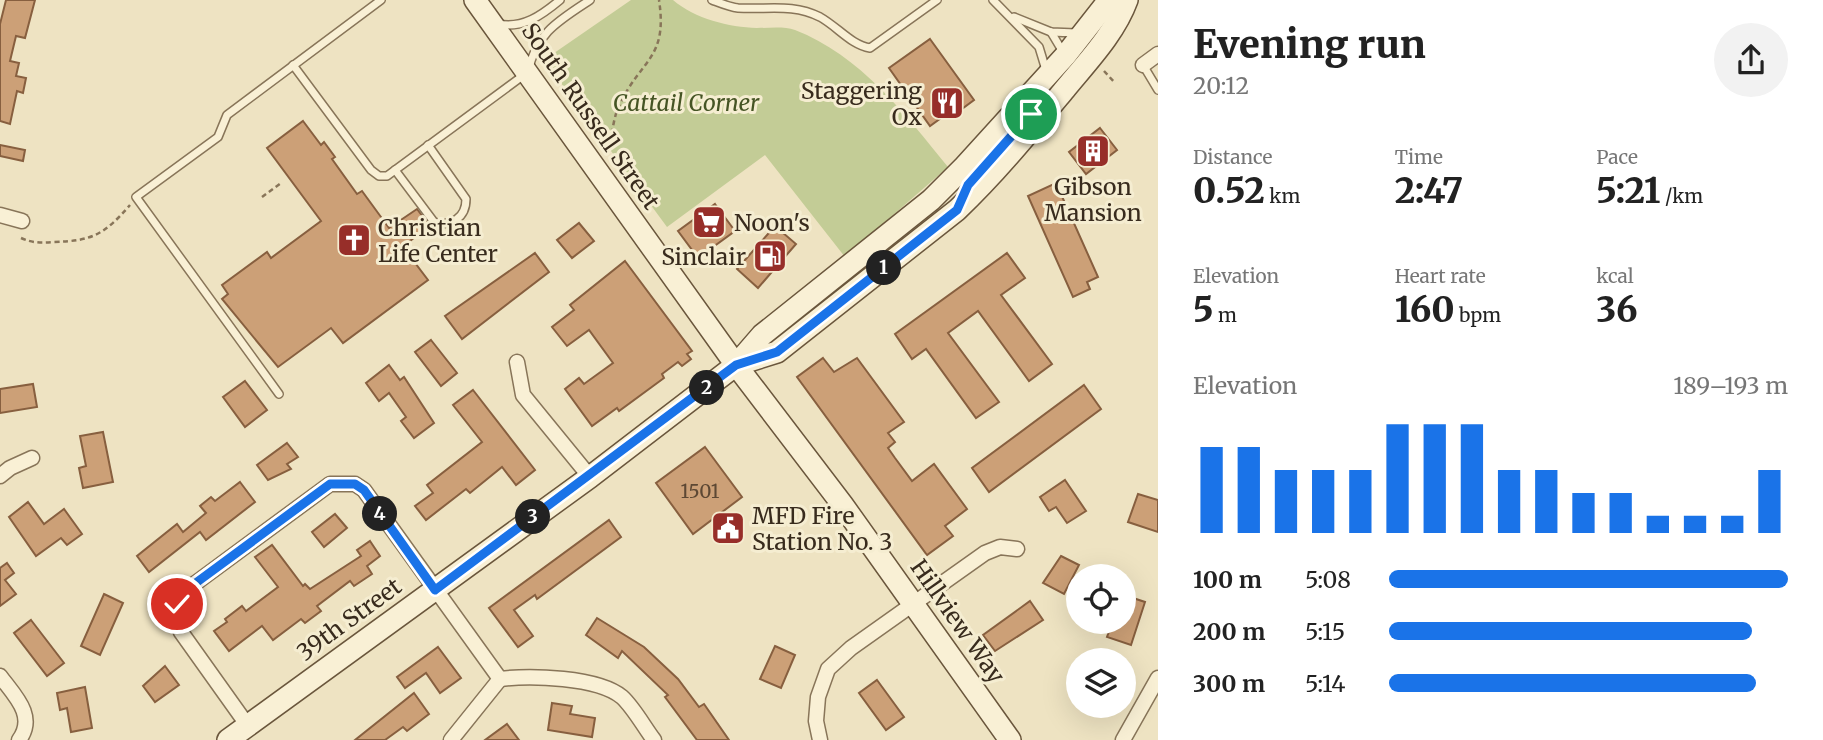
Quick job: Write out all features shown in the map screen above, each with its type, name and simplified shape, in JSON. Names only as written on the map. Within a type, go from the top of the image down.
[{"type":"main road","name":"South Russell Street","points":[[475,0],[736,365]]},
{"type":"main road","points":[[736,365],[762,335],[931,200],[999,131],[1065,56],[1109,0]]},
{"type":"main road","points":[[736,365],[777,352],[957,210],[977,191],[1082,69],[1121,18],[1127,0]]},
{"type":"main road","points":[[957,210],[968,185],[1062,77],[1068,66],[1065,56]]},
{"type":"main road","name":"39th Street","points":[[228,740],[590,477],[736,365]]},
{"type":"main road","name":"Hillview Way","points":[[736,365],[1010,740]]},
{"type":"street","points":[[1143,65],[1158,54]]},
{"type":"street","points":[[0,215],[22,221]]},
{"type":"street","points":[[517,362],[523,395],[590,477]]},
{"type":"street","points":[[0,475],[32,458]]},
{"type":"street","points":[[248,726],[181,632],[176,620],[177,604],[193,585],[330,484],[355,484],[364,490],[500,679]]},
{"type":"street","points":[[820,740],[816,721],[818,697],[828,669],[851,648],[985,553],[1000,547],[1017,549]]},
{"type":"street","points":[[0,676],[25,714],[25,730],[19,740]]},
{"type":"street","points":[[452,740],[500,679],[518,677],[591,683],[621,696],[654,740]]},
{"type":"street","points":[[1123,740],[1158,678]]},
{"type":"lane","points":[[279,394],[136,197],[218,138],[227,115],[381,0]]},
{"type":"lane","points":[[492,22],[509,26],[522,23],[544,13],[560,0]]},
{"type":"lane","points":[[293,65],[372,170],[379,176],[387,176],[527,72],[532,51],[544,33],[590,0]]},
{"type":"lane","points":[[712,0],[736,8],[782,6],[799,9],[818,16],[841,30],[858,46],[870,48],[937,0]]},
{"type":"lane","points":[[993,0],[1039,47],[1047,77]]},
{"type":"lane","points":[[1007,13],[1051,32],[1083,33]]},
{"type":"lane","points":[[1051,32],[1065,56]]},
{"type":"lane","points":[[1143,65],[1158,90]]},
{"type":"lane","points":[[395,170],[434,222],[455,221],[462,215],[466,199],[428,145]]},
{"type":"path","points":[[610,142],[619,105],[652,59],[661,38],[663,23],[659,0]]},
{"type":"path","points":[[1104,71],[1115,83]]},
{"type":"path","points":[[262,197],[281,183]]},
{"type":"path","points":[[21,238],[31,243],[89,240],[102,232],[136,197]]},
{"type":"green space","name":"Cattail Corner","points":[[631,0],[673,0],[691,12],[713,21],[746,27],[791,29],[818,41],[840,54],[880,88],[948,167],[845,257],[765,155],[667,227],[544,60]]},
{"type":"building","points":[[6,0],[35,0],[25,38],[16,36],[10,61],[19,63],[16,76],[26,78],[23,93],[17,91],[10,124],[0,121],[0,24]]},
{"type":"building","points":[[930,39],[974,100],[951,117],[948,113],[930,126],[889,68]]},
{"type":"building","name":"Christian Life Center","points":[[303,121],[321,145],[324,142],[335,157],[332,159],[357,194],[362,191],[389,228],[417,209],[429,225],[403,247],[428,280],[343,343],[331,328],[278,367],[222,299],[228,294],[222,285],[267,252],[271,258],[321,221],[267,148]]},
{"type":"building","name":"Gibson Mansion","points":[[1100,128],[1117,150],[1086,174],[1069,152]]},
{"type":"building","points":[[0,145],[25,150],[23,161],[0,156]]},
{"type":"building","points":[[1056,183],[1098,277],[1087,282],[1090,289],[1073,297],[1028,196]]},
{"type":"building","name":"Noon's","points":[[715,204],[735,231],[698,258],[678,231]]},
{"type":"building","points":[[579,223],[594,241],[572,258],[557,240]]},
{"type":"building","points":[[775,226],[796,244],[758,288],[737,269]]},
{"type":"building","points":[[535,253],[549,272],[462,339],[445,316]]},
{"type":"building","points":[[1007,253],[1025,278],[1001,295],[1052,364],[1029,381],[978,311],[948,333],[999,402],[976,418],[926,349],[912,359],[895,334]]},
{"type":"building","points":[[625,261],[692,351],[687,354],[691,359],[682,366],[678,362],[662,374],[664,378],[619,411],[617,408],[592,426],[565,389],[579,378],[584,384],[613,363],[589,330],[567,346],[552,327],[574,310],[570,305]]},
{"type":"building","points":[[431,340],[457,373],[441,386],[415,352]]},
{"type":"building","points":[[823,358],[834,372],[857,358],[904,422],[888,433],[895,442],[888,448],[895,458],[912,481],[934,464],[967,509],[945,526],[953,536],[927,555],[797,377]]},
{"type":"building","points":[[389,365],[400,380],[404,377],[434,423],[414,438],[401,421],[406,417],[389,393],[379,401],[366,383]]},
{"type":"building","points":[[245,381],[267,410],[245,427],[223,397]]},
{"type":"building","points":[[33,384],[37,407],[0,413],[0,389]]},
{"type":"building","points":[[1084,385],[1101,409],[989,492],[972,468]]},
{"type":"building","points":[[473,390],[535,470],[516,485],[502,467],[470,493],[466,489],[426,520],[415,506],[433,493],[427,485],[482,442],[453,405]]},
{"type":"building","points":[[103,432],[113,482],[83,488],[79,468],[86,466],[80,436]]},
{"type":"building","points":[[287,443],[298,457],[287,464],[291,469],[268,480],[257,465]]},
{"type":"building","points":[[705,447],[742,497],[693,534],[656,483]]},
{"type":"building","points":[[1065,480],[1086,511],[1067,523],[1056,507],[1049,511],[1040,497]]},
{"type":"building","points":[[240,482],[255,502],[206,540],[200,532],[149,572],[137,556],[177,524],[183,532],[206,513],[200,506],[211,497],[215,501]]},
{"type":"building","points":[[1138,494],[1158,500],[1158,532],[1128,522]]},
{"type":"building","points":[[28,502],[44,524],[64,509],[82,534],[67,545],[61,538],[36,556],[9,517]]},
{"type":"building","points":[[335,514],[347,528],[324,547],[312,532]]},
{"type":"building","points":[[609,520],[621,537],[537,599],[535,595],[514,610],[533,636],[518,647],[489,608]]},
{"type":"building","points":[[370,541],[380,556],[367,566],[372,574],[354,586],[350,581],[317,606],[321,611],[305,623],[301,619],[273,640],[262,626],[229,651],[214,631],[242,606],[246,611],[278,587],[255,557],[272,545],[303,586],[305,584],[310,589],[361,556],[357,550]]},
{"type":"building","points":[[1061,556],[1077,564],[1066,564],[1064,594],[1043,583]]},
{"type":"building","points":[[7,563],[14,573],[5,580],[16,594],[0,606],[0,568]]},
{"type":"building","points":[[104,594],[123,603],[100,655],[81,646]]},
{"type":"building","points":[[1136,599],[1145,602],[1136,630]]},
{"type":"building","points":[[1030,601],[1043,620],[995,651],[983,635]]},
{"type":"building","points":[[597,618],[644,647],[678,679],[699,707],[704,704],[729,740],[697,740],[665,697],[668,695],[622,651],[618,658],[586,635]]},
{"type":"building","points":[[31,620],[64,663],[47,676],[14,633]]},
{"type":"building","points":[[1108,634],[1135,634],[1131,645],[1107,637]]},
{"type":"building","points":[[775,646],[795,655],[781,688],[760,679]]},
{"type":"building","points":[[438,647],[461,678],[440,693],[426,673],[405,688],[397,677]]},
{"type":"building","points":[[165,666],[179,685],[155,702],[143,686]]},
{"type":"building","points":[[877,680],[904,717],[886,730],[859,693]]},
{"type":"building","points":[[85,687],[92,728],[71,732],[67,708],[60,710],[57,693]]},
{"type":"building","points":[[414,693],[429,714],[407,731],[403,727],[385,740],[355,740]]},
{"type":"building","points":[[552,703],[572,706],[570,714],[595,718],[592,737],[548,730]]},
{"type":"building","points":[[507,724],[519,740],[485,740]]},
{"type":"place","name":"Staggering Ox","points":[[947,103]]},
{"type":"place","name":"Gibson Mansion","points":[[1093,151]]},
{"type":"place","name":"Noon's","points":[[709,222]]},
{"type":"place","name":"Christian Life Center","points":[[354,240]]},
{"type":"place","name":"Sinclair","points":[[770,256]]},
{"type":"place","name":"MFD Fire Station No. 3","points":[[728,528]]},
{"type":"route","points":[[177,604],[193,585],[330,484],[344,483],[355,484],[364,490],[435,590],[519,526],[590,477],[736,365],[777,352],[957,210],[961,196],[978,172],[1031,114]]}]
